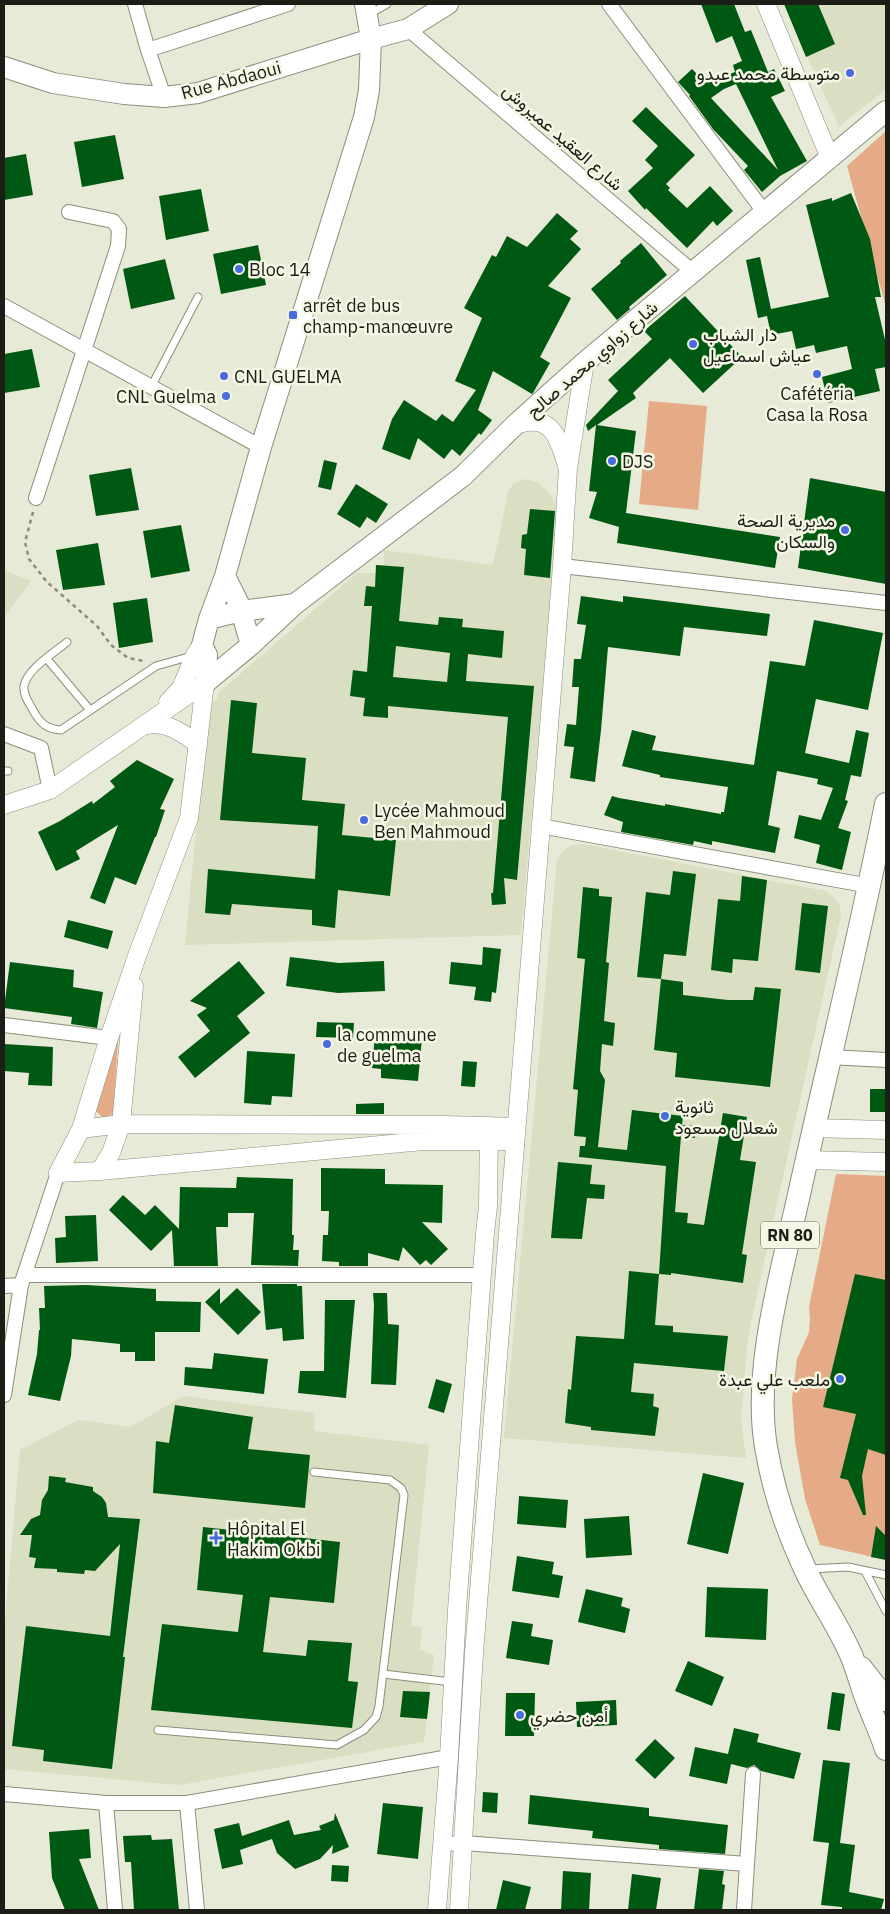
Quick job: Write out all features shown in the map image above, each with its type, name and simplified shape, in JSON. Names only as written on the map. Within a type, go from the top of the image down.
[{"type":"main road","name":"Rue Abdaoui","points":[[4,67],[54,83],[124,94],[164,97],[198,93],[408,29],[448,4]]},
{"type":"main road","points":[[205,683],[207,655],[198,650],[225,576],[261,447],[364,117],[369,90],[372,39],[367,9]]},
{"type":"main road","name":"شارع زواوي محمد صالح","points":[[205,683],[251,645],[295,604],[463,476],[516,424],[585,362],[886,111]]},
{"type":"main road","points":[[225,576],[239,604],[251,645]]},
{"type":"main road","points":[[208,619],[240,611],[295,604]]},
{"type":"main road","name":"RN 80","points":[[886,804],[882,844],[870,886],[813,1128],[770,1333],[764,1375],[762,1408],[766,1446],[773,1481],[783,1514],[805,1569],[851,1656],[886,1749]]},
{"type":"main road","name":"RN 80","points":[[851,1656],[886,1700]]},
{"type":"street","points":[[135,4],[164,97]]},
{"type":"street","points":[[148,50],[288,4]]},
{"type":"street","points":[[609,4],[765,213]]},
{"type":"street","points":[[766,4],[830,158]]},
{"type":"street","name":"شارع العقيد عميروش","points":[[408,29],[693,272]]},
{"type":"street","points":[[36,498],[118,246],[120,229],[113,221],[69,212]]},
{"type":"street","points":[[4,306],[261,447]]},
{"type":"street","points":[[459,1910],[474,1652],[562,566],[568,468],[585,362]]},
{"type":"street","points":[[516,424],[543,423],[560,442],[568,468]]},
{"type":"street","points":[[562,566],[886,603]]},
{"type":"street","points":[[147,725],[181,688],[198,650]]},
{"type":"street","points":[[4,805],[50,790],[147,725],[205,683]]},
{"type":"street","points":[[4,1395],[23,1280],[58,1173],[81,1129],[137,956],[189,818],[205,683]]},
{"type":"street","points":[[147,725],[159,724],[171,727],[198,744]]},
{"type":"street","points":[[4,734],[41,748],[50,790]]},
{"type":"street","points":[[540,826],[870,886]]},
{"type":"street","points":[[100,1171],[111,1153],[120,1124],[137,956]]},
{"type":"street","points":[[4,1025],[109,1038]]},
{"type":"street","points":[[830,1057],[886,1060]]},
{"type":"street","points":[[81,1129],[120,1124],[515,1134]]},
{"type":"street","points":[[813,1128],[886,1130]]},
{"type":"street","points":[[58,1173],[100,1171],[489,1134]]},
{"type":"street","points":[[437,1910],[449,1756],[457,1610],[488,1206],[489,1134]]},
{"type":"street","points":[[806,1160],[886,1162]]},
{"type":"street","points":[[4,1286],[23,1280],[482,1275]]},
{"type":"street","points":[[4,1794],[106,1803],[187,1804],[449,1756]]},
{"type":"street","points":[[744,1910],[754,1774]]},
{"type":"street","points":[[106,1803],[115,1910]]},
{"type":"street","points":[[187,1804],[197,1910]]},
{"type":"street","points":[[442,1844],[464,1843],[747,1864]]},
{"type":"lane","points":[[367,9],[388,4]]},
{"type":"lane","points":[[151,386],[198,297]]},
{"type":"lane","points":[[67,642],[30,673],[24,687],[26,698],[41,723],[51,729],[62,730],[156,666],[198,650]]},
{"type":"lane","points":[[47,659],[90,710]]},
{"type":"lane","points":[[158,1730],[337,1745],[364,1730],[376,1716],[383,1674],[404,1495],[401,1488],[390,1480],[314,1472]]},
{"type":"lane","points":[[805,1569],[848,1567],[886,1575]]},
{"type":"lane","points":[[864,1571],[886,1610]]},
{"type":"lane","points":[[383,1674],[453,1683]]},
{"type":"path","points":[[36,498],[25,542],[30,559],[47,582],[97,626],[111,645],[128,658],[156,666]]},
{"type":"shaded area","name":"متوسطة محمد عبدو","points":[[784,4],[886,4],[886,89],[839,127]]},
{"type":"shaded area","points":[[886,131],[886,307],[847,166]]},
{"type":"shaded area","points":[[649,401],[707,406],[698,510],[639,504]]},
{"type":"shaded area","name":"Lycée Mahmoud Ben Mahmoud","points":[[526,479],[537,482],[546,490],[552,497],[558,512],[521,935],[185,945],[208,705],[218,699],[218,693],[357,573],[376,573],[376,565],[384,565],[384,550],[493,565],[508,492],[514,483]]},
{"type":"shaded area","points":[[4,570],[31,581],[4,617]]},
{"type":"shaded area","name":"ثانوية شعلال مسعود","points":[[583,844],[825,891],[835,898],[840,906],[841,915],[747,1346],[741,1420],[746,1458],[504,1438],[557,860],[563,851],[572,845]]},
{"type":"shaded area","points":[[119,1028],[113,1114],[103,1118],[95,1110]]},
{"type":"shaded area","name":"ملعب علي عبدة","points":[[836,1174],[886,1176],[886,1560],[820,1545],[805,1499],[795,1442],[792,1399],[797,1359],[809,1332],[809,1307]]},
{"type":"shaded area","name":"Hôpital El Hakim Okbi","points":[[183,1396],[315,1413],[314,1431],[429,1445],[411,1626],[422,1627],[420,1650],[434,1655],[424,1742],[179,1785],[4,1769],[4,1632],[20,1450],[78,1420],[131,1427]]},
{"type":"building","points":[[701,4],[734,4],[745,32],[751,30],[768,72],[774,69],[785,91],[771,97],[807,161],[780,176],[762,192],[744,170],[748,166],[713,129],[690,95],[678,82],[692,69],[705,82],[712,77],[714,80],[735,72],[733,65],[742,61],[732,36],[716,43]],"holes":[[[736,84],[778,170],[711,98],[724,89]]]},
{"type":"building","points":[[784,4],[818,4],[835,44],[806,57]]},
{"type":"building","points":[[646,107],[695,155],[666,184],[670,188],[668,190],[687,208],[710,186],[733,211],[717,226],[713,221],[687,248],[646,208],[645,210],[628,191],[653,168],[645,160],[658,146],[632,121]]},
{"type":"building","points":[[115,135],[124,179],[82,187],[74,142]]},
{"type":"building","points":[[26,154],[33,195],[4,200],[4,158]]},
{"type":"building","points":[[201,189],[209,231],[166,240],[159,196]]},
{"type":"building","points":[[851,193],[870,239],[881,297],[875,297],[886,344],[886,367],[875,369],[880,391],[828,403],[822,377],[852,369],[847,346],[816,353],[814,345],[796,349],[792,331],[771,335],[767,316],[758,318],[746,260],[760,257],[771,309],[829,297],[806,205],[832,198],[832,201]]},
{"type":"building","points":[[557,213],[578,231],[570,239],[581,249],[548,286],[571,298],[540,357],[550,363],[533,393],[493,371],[478,410],[492,420],[481,435],[479,433],[460,456],[452,449],[444,459],[418,438],[410,460],[382,449],[392,419],[404,400],[436,421],[442,414],[453,422],[476,390],[455,381],[482,318],[464,308],[492,255],[496,257],[507,236],[527,247]]},
{"type":"building","points":[[641,243],[667,275],[629,307],[630,309],[617,320],[591,289]]},
{"type":"building","name":"Bloc 14","points":[[258,245],[266,285],[221,294],[213,254]]},
{"type":"building","points":[[165,259],[175,299],[131,309],[123,269]]},
{"type":"building","points":[[685,296],[742,357],[703,393],[670,358],[633,393],[636,398],[597,425],[636,431],[626,513],[780,537],[775,568],[617,543],[619,527],[589,518],[597,492],[589,491],[596,425],[588,431],[586,425],[618,391],[608,380],[652,339],[644,331]]},
{"type":"building","points":[[32,349],[40,387],[4,393],[4,354]]},
{"type":"building","points":[[324,460],[337,463],[331,490],[318,487]]},
{"type":"building","points":[[131,468],[139,510],[96,516],[89,475]]},
{"type":"building","name":"مديرية الصحة والسكان","points":[[810,478],[886,492],[886,584],[798,568]]},
{"type":"building","points":[[356,484],[388,504],[376,523],[367,517],[360,528],[337,514]]},
{"type":"building","points":[[530,509],[555,511],[550,578],[524,575],[526,549],[521,548],[522,535],[527,534]]},
{"type":"building","points":[[181,525],[190,571],[151,578],[143,531]]},
{"type":"building","points":[[98,543],[105,585],[63,590],[56,550]]},
{"type":"building","points":[[376,565],[404,567],[399,621],[438,625],[439,617],[463,619],[462,627],[504,631],[502,658],[468,654],[466,681],[534,686],[517,880],[504,878],[506,904],[492,905],[491,893],[493,893],[508,717],[388,706],[388,718],[363,716],[365,698],[350,696],[353,670],[367,672],[372,606],[364,606],[366,586],[375,587]],"holes":[[[396,646],[450,653],[447,682],[393,677]]]},
{"type":"building","points":[[581,596],[623,602],[623,596],[770,614],[767,636],[684,627],[680,656],[608,647],[595,782],[570,778],[574,747],[564,746],[567,724],[576,725],[579,687],[572,687],[574,659],[581,659],[586,625],[577,624]]},
{"type":"building","points":[[147,598],[153,642],[119,648],[113,603]]},
{"type":"building","points":[[814,620],[883,633],[868,710],[816,699],[805,753],[849,763],[856,730],[869,733],[861,777],[851,775],[845,800],[848,801],[838,828],[851,832],[842,870],[816,863],[820,845],[794,838],[799,815],[821,820],[833,788],[817,784],[818,779],[777,771],[768,825],[780,828],[775,853],[712,841],[712,845],[694,841],[693,845],[621,832],[623,822],[604,815],[612,796],[721,814],[721,812],[724,812],[728,787],[660,777],[660,775],[622,766],[632,730],[656,736],[652,750],[754,765],[770,661],[805,666]]},
{"type":"building","points":[[231,700],[257,703],[252,753],[306,758],[302,800],[345,804],[342,835],[396,840],[390,896],[338,890],[335,928],[312,925],[312,910],[232,904],[230,915],[205,913],[208,869],[315,879],[318,826],[220,820]]},
{"type":"building","points":[[137,760],[174,779],[160,809],[165,810],[136,885],[115,877],[105,904],[90,898],[118,825],[76,851],[80,859],[56,871],[38,832],[92,801],[93,804],[115,787],[110,781]]},
{"type":"building","points":[[673,871],[696,874],[686,956],[664,954],[661,979],[637,977],[646,892],[670,895]]},
{"type":"building","points":[[742,876],[767,880],[758,961],[733,959],[732,973],[711,970],[718,899],[740,901]]},
{"type":"building","points":[[583,887],[599,889],[599,896],[612,897],[606,962],[609,963],[604,1021],[615,1023],[613,1046],[602,1044],[600,1071],[605,1080],[598,1147],[627,1150],[632,1110],[683,1116],[682,1125],[696,1126],[695,1138],[681,1136],[675,1212],[688,1213],[687,1223],[704,1225],[723,1113],[747,1117],[740,1160],[756,1162],[742,1254],[747,1255],[743,1283],[671,1273],[671,1275],[659,1274],[666,1166],[579,1157],[580,1146],[585,1146],[586,1137],[574,1136],[578,1090],[573,1089],[585,959],[577,958]]},
{"type":"building","points":[[802,903],[828,906],[820,973],[795,970]]},
{"type":"building","points":[[68,920],[113,931],[108,949],[64,937]]},
{"type":"building","points":[[483,947],[501,949],[496,993],[492,992],[491,1002],[474,1000],[476,987],[449,984],[451,962],[482,965]]},
{"type":"building","points":[[290,957],[339,963],[384,961],[385,991],[338,993],[286,986]]},
{"type":"building","points":[[239,961],[265,993],[237,1016],[250,1033],[195,1078],[178,1057],[210,1031],[197,1015],[207,1008],[190,1001]]},
{"type":"building","points":[[10,962],[74,970],[73,987],[103,992],[97,1028],[71,1024],[72,1017],[4,1008]]},
{"type":"building","points":[[661,979],[683,982],[683,995],[728,1000],[753,1000],[755,987],[781,989],[770,1087],[675,1077],[677,1053],[654,1050]]},
{"type":"building","points":[[317,1022],[354,1023],[353,1038],[316,1037]]},
{"type":"building","points":[[375,1035],[422,1038],[418,1081],[381,1078],[381,1069],[372,1068]]},
{"type":"building","points":[[4,1044],[53,1047],[52,1086],[28,1085],[29,1073],[4,1071]]},
{"type":"building","points":[[247,1051],[295,1054],[292,1097],[272,1096],[271,1105],[244,1103]]},
{"type":"building","points":[[463,1061],[477,1062],[475,1087],[461,1086]]},
{"type":"building","points":[[870,1089],[886,1089],[886,1112],[870,1112]]},
{"type":"building","points":[[384,1103],[384,1114],[356,1114],[356,1104]]},
{"type":"building","points":[[558,1162],[592,1165],[590,1184],[605,1185],[604,1199],[587,1198],[582,1239],[551,1238]]},
{"type":"building","points":[[321,1168],[385,1169],[385,1184],[443,1185],[442,1223],[422,1222],[448,1249],[431,1265],[426,1260],[420,1265],[403,1247],[399,1261],[368,1253],[368,1266],[339,1266],[339,1262],[322,1261],[323,1235],[328,1235],[329,1211],[321,1211]]},
{"type":"building","points":[[237,1177],[293,1179],[292,1235],[294,1235],[293,1250],[299,1250],[298,1266],[251,1265],[254,1213],[228,1213],[228,1227],[216,1227],[218,1266],[174,1266],[172,1230],[151,1251],[109,1210],[123,1195],[145,1215],[155,1205],[179,1229],[180,1187],[236,1188]]},
{"type":"building","points":[[96,1215],[98,1261],[56,1263],[55,1238],[66,1237],[65,1216]]},
{"type":"building","points":[[629,1271],[659,1274],[655,1325],[673,1326],[673,1332],[728,1336],[724,1371],[634,1363],[631,1392],[654,1394],[653,1406],[659,1408],[655,1436],[591,1430],[591,1427],[565,1423],[568,1389],[571,1390],[576,1336],[624,1339]]},
{"type":"building","points":[[855,1274],[886,1280],[886,1455],[868,1449],[862,1476],[866,1515],[863,1515],[848,1480],[840,1478],[856,1414],[823,1407]]},
{"type":"building","points":[[262,1284],[297,1284],[297,1286],[302,1286],[304,1339],[283,1341],[282,1328],[266,1330]]},
{"type":"building","points":[[86,1285],[156,1289],[156,1301],[201,1302],[200,1332],[155,1332],[155,1361],[135,1361],[135,1352],[120,1352],[120,1344],[72,1339],[71,1356],[60,1401],[28,1395],[37,1354],[40,1330],[39,1308],[45,1308],[44,1286]]},
{"type":"building","points":[[220,1288],[220,1304],[237,1288],[261,1312],[238,1335],[205,1302]]},
{"type":"building","points":[[373,1293],[387,1293],[388,1324],[399,1325],[396,1385],[371,1384]]},
{"type":"building","points":[[325,1300],[355,1300],[346,1398],[298,1393],[300,1371],[324,1371]]},
{"type":"building","points":[[214,1353],[268,1359],[264,1394],[184,1385],[185,1367],[212,1369]]},
{"type":"building","points":[[436,1379],[452,1384],[444,1413],[428,1408]]},
{"type":"building","points":[[175,1405],[253,1417],[248,1449],[310,1455],[305,1508],[153,1493],[156,1441],[169,1443]]},
{"type":"building","points":[[703,1473],[744,1483],[728,1554],[687,1544]]},
{"type":"building","points":[[49,1476],[66,1478],[65,1482],[93,1487],[93,1491],[102,1497],[106,1503],[108,1517],[140,1519],[123,1657],[125,1657],[112,1769],[43,1761],[44,1750],[12,1746],[26,1626],[110,1636],[120,1544],[95,1571],[85,1570],[84,1574],[57,1572],[57,1569],[34,1568],[36,1558],[29,1557],[32,1535],[20,1535],[31,1519],[40,1515],[42,1500],[48,1490]]},
{"type":"building","points":[[519,1496],[568,1500],[566,1528],[517,1524]]},
{"type":"building","points":[[629,1516],[632,1555],[586,1558],[584,1519]]},
{"type":"building","points":[[876,1526],[886,1536],[886,1560],[871,1557]]},
{"type":"building","points":[[203,1527],[340,1542],[334,1603],[270,1597],[263,1652],[306,1656],[308,1640],[352,1643],[348,1681],[358,1682],[352,1728],[151,1710],[162,1624],[238,1632],[243,1595],[197,1590]]},
{"type":"building","points":[[517,1556],[554,1562],[552,1574],[563,1576],[559,1598],[512,1591]]},
{"type":"building","points":[[707,1587],[768,1589],[766,1640],[705,1637]]},
{"type":"building","points":[[586,1589],[623,1598],[621,1606],[630,1609],[625,1633],[578,1622]]},
{"type":"building","points":[[512,1621],[533,1624],[531,1636],[553,1640],[549,1665],[506,1658]]},
{"type":"building","points":[[688,1661],[724,1677],[712,1706],[675,1691]]},
{"type":"building","points":[[403,1691],[430,1692],[427,1719],[400,1717]]},
{"type":"building","points":[[832,1692],[845,1694],[840,1731],[827,1729]]},
{"type":"building","name":"أمن حضري","points":[[506,1693],[535,1693],[534,1736],[505,1736]]},
{"type":"building","points":[[616,1700],[617,1725],[577,1727],[576,1702]]},
{"type":"building","points":[[734,1728],[759,1734],[757,1742],[801,1753],[794,1779],[761,1771],[754,1765],[747,1768],[731,1764],[727,1784],[689,1776],[695,1747],[728,1754]]},
{"type":"building","points":[[655,1739],[675,1758],[655,1779],[635,1760]]},
{"type":"building","points":[[823,1760],[850,1763],[840,1843],[855,1845],[849,1892],[884,1899],[881,1910],[842,1910],[842,1907],[821,1905],[829,1843],[813,1841]]},
{"type":"building","points":[[483,1792],[498,1793],[497,1813],[482,1812]]},
{"type":"building","points":[[530,1795],[649,1808],[649,1816],[728,1825],[725,1854],[659,1849],[659,1845],[592,1838],[593,1831],[528,1824]]},
{"type":"building","points":[[383,1803],[423,1807],[418,1859],[377,1854]]},
{"type":"building","points":[[335,1813],[349,1847],[332,1854],[333,1845],[320,1859],[295,1869],[277,1853],[272,1839],[240,1850],[243,1864],[222,1869],[214,1829],[239,1823],[242,1836],[289,1820],[294,1835],[321,1830],[319,1826],[334,1820]]},
{"type":"building","points":[[89,1829],[91,1858],[79,1859],[99,1910],[65,1910],[52,1878],[49,1832]]},
{"type":"building","points":[[151,1835],[152,1840],[172,1839],[179,1910],[134,1910],[131,1862],[125,1862],[123,1836]]},
{"type":"building","points":[[332,1865],[349,1866],[348,1882],[331,1881]]},
{"type":"building","points":[[699,1869],[724,1871],[722,1884],[725,1885],[722,1910],[694,1910]]},
{"type":"building","points":[[563,1871],[591,1873],[589,1910],[561,1910]]},
{"type":"building","points":[[632,1874],[661,1878],[656,1910],[628,1910]]},
{"type":"building","points":[[503,1880],[531,1887],[525,1910],[496,1910]]},
{"type":"place","name":"متوسطة محمد عبدو","points":[[850,73]]},
{"type":"place","name":"Bloc 14","points":[[239,269]]},
{"type":"place","name":"arrêt de bus champ-manœuvre","points":[[293,315]]},
{"type":"place","name":"دار الشباب عياش اسماعيل","points":[[693,344]]},
{"type":"place","name":"Cafétéria Casa la Rosa","points":[[817,374]]},
{"type":"place","name":"CNL GUELMA","points":[[224,376]]},
{"type":"place","name":"CNL Guelma","points":[[226,396]]},
{"type":"place","name":"DJS","points":[[612,461]]},
{"type":"place","name":"مديرية الصحة والسكان","points":[[845,530]]},
{"type":"place","name":"Lycée Mahmoud Ben Mahmoud","points":[[364,820]]},
{"type":"place","name":"la commune de guelma","points":[[327,1044]]},
{"type":"place","name":"ثانوية شعلال مسعود","points":[[665,1116]]},
{"type":"place","name":"ملعب علي عبدة","points":[[840,1379]]},
{"type":"place","name":"Hôpital El Hakim Okbi","points":[[216,1538]]},
{"type":"place","name":"أمن حضري","points":[[520,1715]]}]
